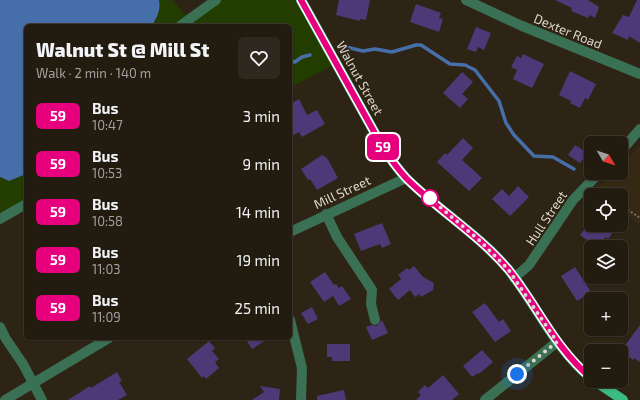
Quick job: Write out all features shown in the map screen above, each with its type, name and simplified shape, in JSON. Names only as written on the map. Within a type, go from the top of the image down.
[{"type":"main road","name":"Walnut Street","points":[[301,0],[382,146],[406,178],[484,245],[514,278],[566,354],[584,371]]},
{"type":"main road","points":[[605,388],[623,400]]},
{"type":"street","points":[[183,24],[216,0]]},
{"type":"street","name":"Dexter Road","points":[[466,0],[522,26],[640,74]]},
{"type":"street","points":[[628,143],[640,129]]},
{"type":"street","name":"Mill Street","points":[[292,231],[406,178]]},
{"type":"street","name":"Hull Street","points":[[514,278],[529,265],[573,200],[592,180]]},
{"type":"street","points":[[0,219],[24,205]]},
{"type":"street","points":[[326,214],[337,237],[372,290],[371,304],[375,320]]},
{"type":"street","points":[[0,328],[42,400]]},
{"type":"street","points":[[292,328],[302,368],[301,400]]},
{"type":"street","points":[[5,400],[106,340]]},
{"type":"street","points":[[485,400],[557,342]]},
{"type":"path","points":[[628,210],[640,218]]},
{"type":"shaded area","points":[[640,145],[640,224],[628,216],[628,188],[599,188],[606,180],[628,180],[628,158]]},
{"type":"green space","points":[[0,0],[172,0],[189,19],[216,0],[301,0],[337,63],[292,87],[292,24],[24,24],[24,205],[0,219]]},
{"type":"water","points":[[0,0],[159,0],[158,13],[153,24],[24,24],[24,175],[9,181],[0,177]]},
{"type":"building","points":[[339,0],[370,0],[366,20],[360,19],[360,21],[336,15]]},
{"type":"building","points":[[555,0],[588,0],[599,7],[595,18],[590,15],[588,18],[571,11],[572,8]]},
{"type":"building","points":[[637,0],[640,0],[640,43],[629,36],[628,40],[612,33],[623,15],[629,17]]},
{"type":"building","points":[[416,4],[441,13],[439,18],[443,19],[439,32],[410,22]]},
{"type":"building","points":[[476,27],[491,33],[484,50],[478,47],[476,52],[467,49]]},
{"type":"building","points":[[523,54],[544,64],[532,88],[513,79],[517,70],[511,67],[517,56],[521,58]]},
{"type":"building","points":[[570,71],[596,84],[588,100],[585,98],[580,108],[570,103],[571,101],[559,95]]},
{"type":"building","points":[[462,72],[473,82],[462,94],[468,99],[460,108],[443,93]]},
{"type":"building","points":[[299,99],[307,115],[317,110],[325,124],[302,137],[299,132],[292,136],[292,103]]},
{"type":"building","points":[[463,138],[473,148],[462,160],[482,178],[469,191],[437,162],[445,153],[447,155]]},
{"type":"building","points":[[575,145],[584,151],[584,157],[580,163],[568,155]]},
{"type":"building","points":[[322,155],[327,158],[338,178],[317,190],[301,169]]},
{"type":"building","points":[[518,186],[529,197],[510,216],[492,199],[502,189],[509,196]]},
{"type":"building","points":[[382,223],[391,244],[382,248],[380,244],[361,251],[354,234]]},
{"type":"building","points":[[584,230],[584,232],[613,232],[608,239],[606,237],[603,240],[587,240],[580,235]]},
{"type":"building","points":[[414,266],[423,277],[434,283],[433,290],[421,297],[419,294],[415,297],[410,290],[398,300],[389,289],[401,279],[398,275],[407,268],[409,270]]},
{"type":"building","points":[[575,267],[584,281],[584,284],[586,284],[591,292],[584,292],[584,296],[577,301],[561,276]]},
{"type":"building","points":[[325,272],[334,285],[336,284],[339,288],[342,286],[351,299],[339,306],[333,296],[324,302],[310,282]]},
{"type":"building","points":[[485,303],[499,322],[503,319],[511,331],[495,342],[472,312]]},
{"type":"building","points":[[312,307],[318,319],[308,324],[301,313]]},
{"type":"building","points":[[382,320],[388,333],[372,340],[366,327],[371,325],[377,326]]},
{"type":"building","points":[[640,325],[640,362],[634,358],[633,360],[628,356],[628,344],[626,344]]},
{"type":"building","points":[[246,340],[266,340],[252,349]]},
{"type":"building","points":[[209,341],[215,348],[212,351],[219,359],[215,362],[219,368],[206,379],[204,376],[202,378],[187,359]]},
{"type":"building","points":[[327,344],[350,344],[350,361],[332,361],[332,357],[327,357]]},
{"type":"building","points":[[482,350],[493,362],[479,374],[478,373],[472,377],[463,366]]},
{"type":"building","points":[[117,372],[122,381],[119,382],[127,395],[118,400],[68,400],[90,386],[91,388]]},
{"type":"building","points":[[443,375],[459,394],[452,400],[416,400],[421,395],[418,392],[425,385],[428,388]]},
{"type":"building","points":[[260,386],[280,389],[279,400],[252,400],[264,392]]},
{"type":"building","points":[[344,390],[346,400],[317,400],[317,396]]},
{"type":"waterway","points":[[346,47],[363,51],[375,49],[392,52],[421,45],[450,64],[465,65],[475,70],[499,101],[506,123],[514,135],[534,156],[553,157],[574,169]]},
{"type":"waterway","points":[[292,61],[295,62],[302,57],[310,55]]},
{"type":"bus line","name":"59","points":[[301,0],[382,146],[394,163],[406,178],[466,228],[508,269],[557,342],[566,354],[584,371]]},
{"type":"route","points":[[430,198],[427,196],[466,228],[508,269],[557,342],[517,374]]}]
